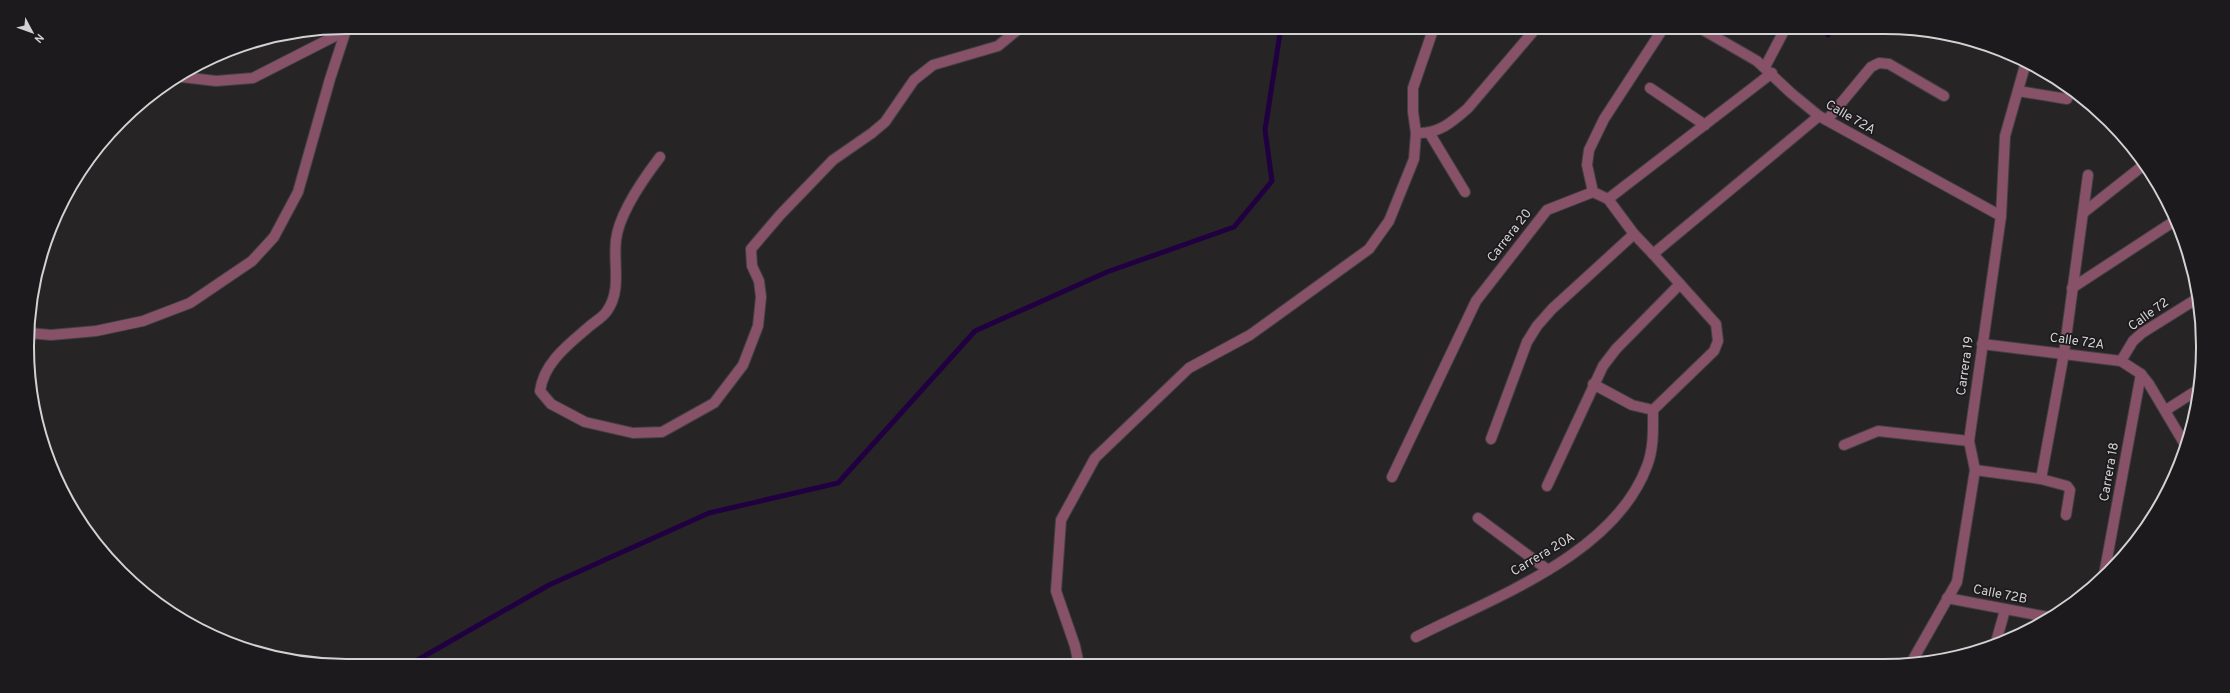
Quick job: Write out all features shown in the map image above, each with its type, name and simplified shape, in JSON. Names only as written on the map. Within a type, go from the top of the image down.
[{"type":"street","points":[[35,334],[51,335],[96,331],[143,321],[190,303],[252,261],[274,237],[298,192],[345,34]]},
{"type":"street","points":[[660,157],[636,192],[616,238],[617,278],[613,298],[606,312],[555,358],[542,379],[540,391],[551,404],[585,422],[633,433],[662,432],[714,403],[743,365],[758,326],[761,297],[759,281],[752,266],[752,249],[801,192],[833,160],[872,133],[885,122],[914,80],[933,65],[998,46],[1014,34]]},
{"type":"street","points":[[1078,659],[1075,646],[1056,590],[1061,520],[1095,458],[1188,368],[1250,335],[1368,249],[1389,221],[1414,159],[1416,134],[1413,112],[1413,88],[1432,34]]},
{"type":"street","points":[[1416,134],[1430,134],[1455,120],[1468,108],[1532,34]]},
{"type":"street","points":[[1593,384],[1632,405],[1653,410],[1714,351],[1718,341],[1716,324],[1634,234],[1608,199],[1593,192],[1587,165],[1588,150],[1604,119],[1659,34]]},
{"type":"street","name":"Calle 72A","points":[[1710,34],[1757,61],[1791,93],[1823,118],[2001,216]]},
{"type":"street","points":[[1608,199],[1705,125],[1768,70],[1783,34]]},
{"type":"street","points":[[186,78],[216,81],[253,78],[336,35]]},
{"type":"street","points":[[1653,254],[1823,118],[1871,67],[1879,63],[1889,64],[1944,96]]},
{"type":"street","name":"Carrera 19","points":[[1914,657],[1957,582],[1975,470],[1969,441],[2001,216],[2005,136],[2025,67]]},
{"type":"street","points":[[1650,88],[1705,125]]},
{"type":"street","points":[[2018,91],[2067,99]]},
{"type":"street","points":[[1430,134],[1465,192]]},
{"type":"street","points":[[2083,213],[2140,168]]},
{"type":"street","points":[[2041,479],[2064,353],[2088,175]]},
{"type":"street","name":"Carrera 20","points":[[1392,477],[1476,301],[1547,210],[1593,192]]},
{"type":"street","points":[[2072,288],[2171,224]]},
{"type":"street","points":[[1491,438],[1527,342],[1537,326],[1552,309],[1634,234]]},
{"type":"street","points":[[1547,486],[1593,384],[1616,349],[1680,284]]},
{"type":"street","name":"Calle 72","points":[[2121,361],[2133,341],[2142,333],[2192,302]]},
{"type":"street","name":"Calle 72A","points":[[1982,344],[2121,361],[2141,374]]},
{"type":"street","points":[[2141,374],[2166,410],[2182,439]]},
{"type":"street","name":"Carrera 18","points":[[2106,565],[2141,374]]},
{"type":"street","points":[[2166,410],[2192,393]]},
{"type":"street","name":"Carrera 20A","points":[[1416,636],[1548,570],[1573,554],[1606,528],[1628,503],[1647,467],[1653,444],[1653,410]]},
{"type":"street","points":[[1844,445],[1878,431],[1969,441]]},
{"type":"street","points":[[1975,470],[2041,479],[2069,487],[2066,515]]},
{"type":"street","points":[[1478,518],[1548,570]]},
{"type":"street","name":"Calle 72B","points":[[1947,598],[2041,617]]},
{"type":"street","points":[[1997,637],[2005,610]]},
{"type":"waterway","points":[[419,659],[549,585],[709,513],[838,483],[975,331],[1107,272],[1234,227],[1272,181],[1265,130],[1280,34]]}]
